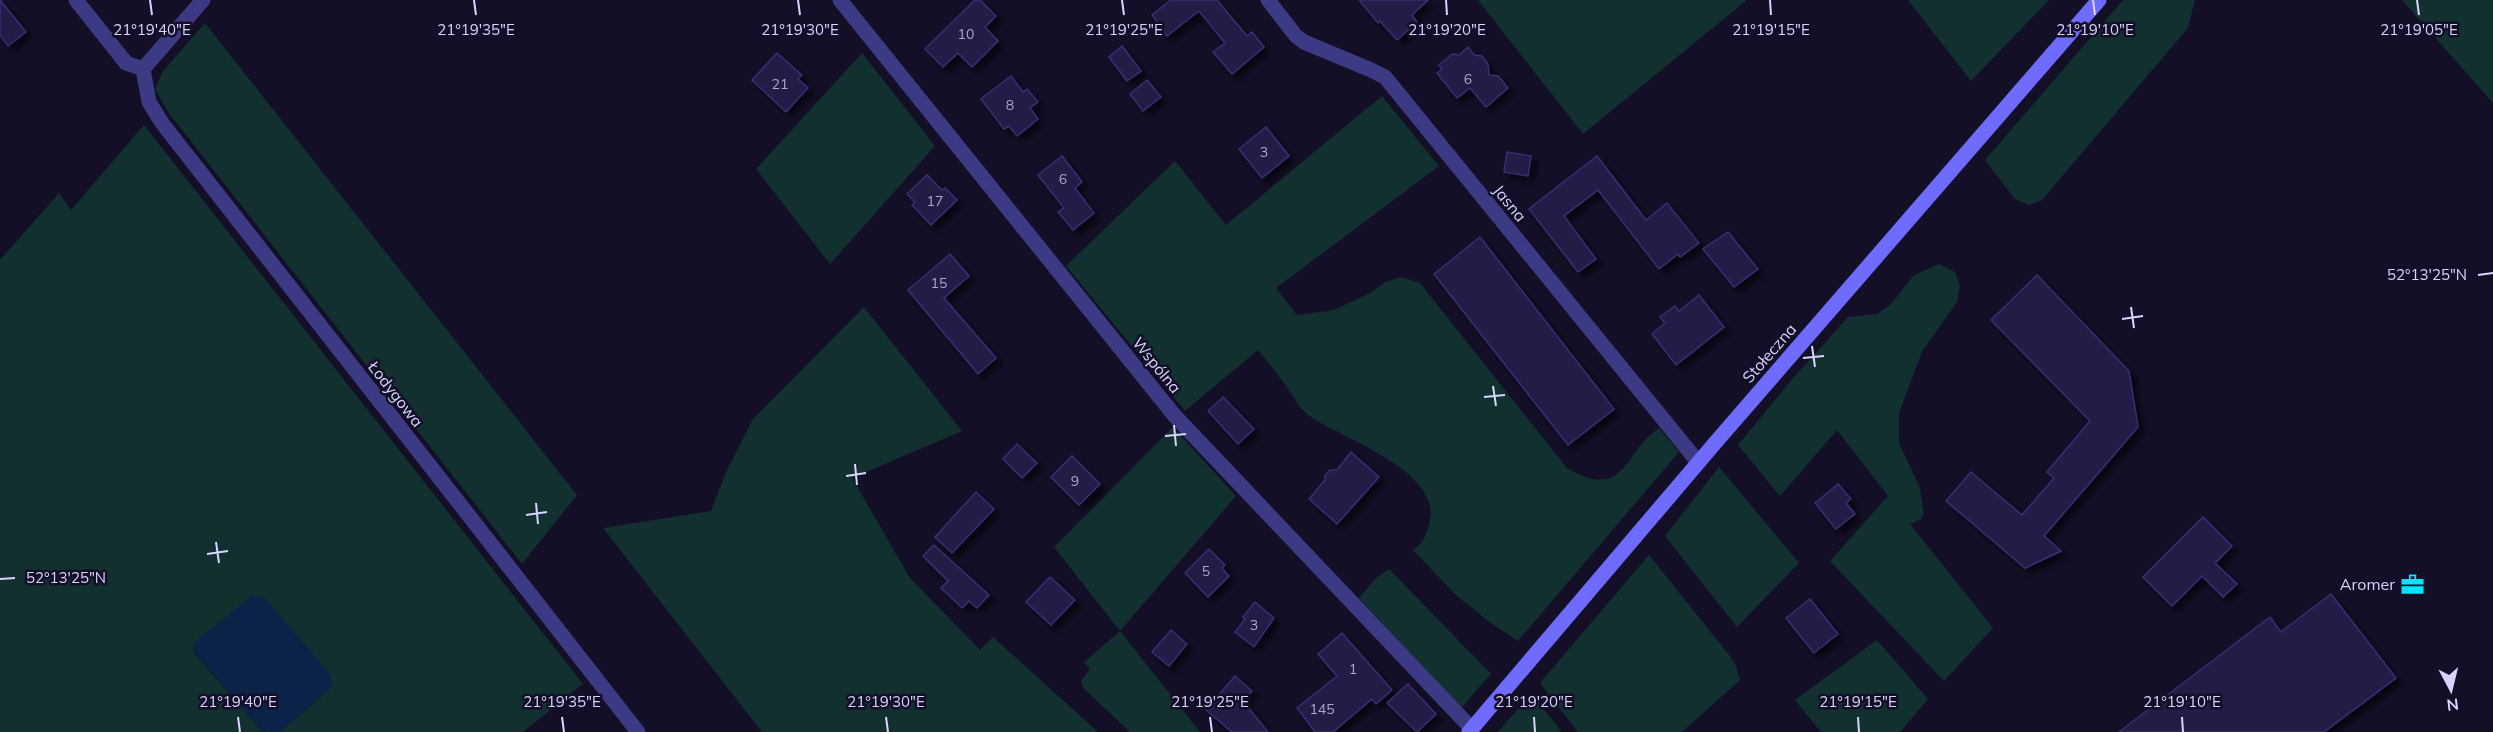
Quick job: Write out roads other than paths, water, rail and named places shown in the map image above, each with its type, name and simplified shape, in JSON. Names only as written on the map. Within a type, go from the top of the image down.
[{"type":"street","points":[[76,0],[126,63],[143,69],[203,0]]},
{"type":"street","name":"Wspólna","points":[[840,0],[1174,415],[1471,730]]},
{"type":"street","name":"Jasna","points":[[1268,0],[1296,36],[1304,42],[1385,77],[1698,462]]},
{"type":"street","name":"Stołeczna","points":[[1471,730],[1698,462],[2099,0]]},
{"type":"street","name":"Łodygowa","points":[[143,69],[148,102],[162,123],[638,732]]},
{"type":"water","points":[[253,595],[264,598],[270,604],[330,674],[332,682],[331,688],[280,732],[265,732],[260,729],[195,653],[193,646],[197,640]]},
{"type":"place","name":"Aromer","points":[[2413,584]]}]
